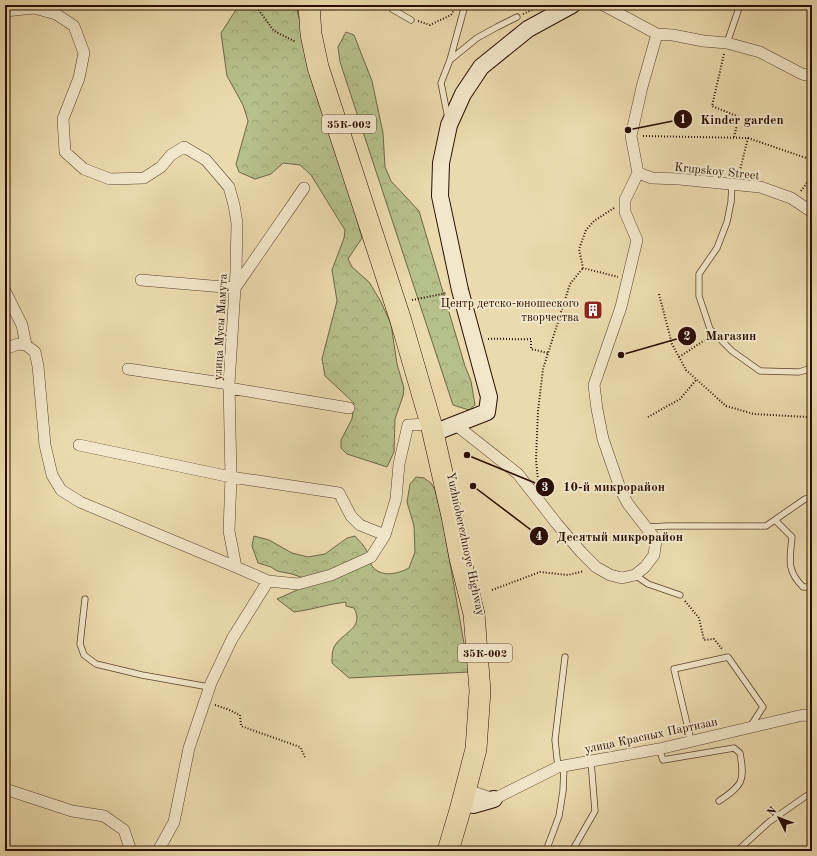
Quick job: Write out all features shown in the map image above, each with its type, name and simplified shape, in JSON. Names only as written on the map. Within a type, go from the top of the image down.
[{"type":"highway","name":"35К-002","points":[[309,5],[311,34],[315,51]]},
{"type":"highway","name":"Yuzhnoberezhnoye Highway","points":[[321,5],[323,34],[330,67],[387,241],[405,301],[416,351],[440,428],[470,554],[484,630],[488,708],[484,752],[486,798],[450,848]]},
{"type":"highway","name":"Yuzhnoberezhnoye Highway","points":[[315,51],[327,96],[401,321],[440,428]]},
{"type":"highway","name":"35К-002","points":[[440,428],[452,516],[460,558],[474,614],[480,691],[476,749],[450,848]]},
{"type":"street","points":[[5,349],[18,344],[26,345],[35,352],[38,366],[45,445],[52,475],[61,490],[80,502],[268,581],[298,584],[331,575],[371,557],[384,535],[396,499],[399,464],[408,425],[440,428],[487,412],[489,397],[460,290],[440,196],[441,163],[449,124],[463,94],[481,67],[528,29],[572,5]]},
{"type":"street","points":[[610,6],[657,34],[727,43],[760,52],[802,74],[812,76]]},
{"type":"street","name":"улица Мусы Мамута","points":[[5,11],[34,8],[56,14],[74,26],[84,53],[79,78],[64,119],[65,152],[84,169],[110,179],[144,178],[161,167],[171,155],[184,147],[206,160],[229,187],[234,205],[236,223],[235,288],[229,386],[231,477],[228,530],[236,567]]},
{"type":"street","points":[[440,428],[518,474],[557,524],[596,567],[610,575],[622,578],[635,575],[645,567],[654,555],[656,540],[628,504],[621,491],[603,439],[594,385],[621,306],[637,240],[625,212],[625,200],[638,173],[631,136],[642,87],[657,34]]},
{"type":"street","name":"Krupskoy Street","points":[[638,173],[652,178],[679,179],[760,187],[791,198],[812,212]]},
{"type":"street","points":[[141,280],[235,288],[304,188]]},
{"type":"street","points":[[5,291],[22,324],[26,345]]},
{"type":"street","points":[[128,369],[349,408]]},
{"type":"street","points":[[80,445],[231,477],[339,492],[351,516],[360,525],[384,535]]},
{"type":"street","points":[[158,851],[174,822],[189,748],[209,687],[232,639],[268,581]]},
{"type":"street","name":"улица Красных Партизан","points":[[486,798],[561,766],[659,749],[803,715],[812,716]]},
{"type":"street","points":[[5,789],[72,811],[104,816],[124,830],[131,851]]},
{"type":"lane","points":[[391,5],[392,9],[411,20]]},
{"type":"lane","points":[[449,124],[441,83],[450,60],[466,5]]},
{"type":"lane","points":[[727,43],[740,5]]},
{"type":"lane","points":[[450,60],[478,38],[517,17]]},
{"type":"lane","points":[[734,185],[726,222],[717,248],[699,274],[699,296],[710,329],[732,352],[760,371],[799,372],[812,368]]},
{"type":"lane","points":[[647,527],[766,526],[805,499],[812,498]]},
{"type":"lane","points":[[775,520],[792,537],[790,567],[795,580],[803,587],[812,587]]},
{"type":"lane","points":[[635,575],[648,584],[680,595]]},
{"type":"lane","points":[[85,599],[80,644],[84,655],[96,664],[142,675],[209,687]]},
{"type":"lane","points":[[546,851],[559,816],[563,791],[561,766],[555,740],[565,657]]},
{"type":"lane","points":[[691,741],[674,669],[728,657],[763,707],[749,727]]},
{"type":"lane","points":[[659,749],[663,760],[734,748],[740,753],[743,777],[740,784],[719,801]]},
{"type":"lane","points":[[572,851],[595,811],[591,761]]},
{"type":"lane","points":[[737,851],[769,822],[806,796],[812,795]]},
{"type":"path","points":[[255,5],[274,31],[315,51]]},
{"type":"path","points":[[411,20],[430,24],[451,16],[456,5]]},
{"type":"path","points":[[517,17],[535,8]]},
{"type":"path","points":[[727,43],[712,106],[739,117],[734,137]]},
{"type":"path","points":[[631,136],[748,138],[812,160]]},
{"type":"path","points":[[734,185],[748,138]]},
{"type":"path","points":[[795,200],[812,176]]},
{"type":"path","points":[[583,268],[579,249],[586,230],[594,221],[625,200]]},
{"type":"path","points":[[583,268],[627,280]]},
{"type":"path","points":[[540,502],[536,460],[538,411],[543,369],[570,284],[583,268]]},
{"type":"path","points":[[405,301],[460,290]]},
{"type":"path","points":[[659,294],[672,344],[686,370],[726,406],[754,414],[812,416]]},
{"type":"path","points":[[679,357],[715,334]]},
{"type":"path","points":[[474,340],[498,338],[520,340],[531,339],[531,349],[548,353]]},
{"type":"path","points":[[648,417],[680,399],[696,380]]},
{"type":"path","points":[[492,590],[540,572],[568,575],[596,567]]},
{"type":"path","points":[[689,607],[699,618],[704,640],[714,639],[728,657]]},
{"type":"path","points":[[227,709],[240,715],[241,726],[300,747],[305,757]]},
{"type":"green space","points":[[239,5],[296,5],[315,90],[334,138],[362,238],[348,259],[352,267],[369,282],[381,302],[391,324],[397,364],[404,388],[403,396],[395,419],[394,452],[387,467],[347,454],[341,448],[341,440],[352,419],[354,403],[325,376],[322,359],[337,301],[332,270],[344,238],[345,230],[311,175],[300,165],[283,163],[271,174],[255,179],[239,172],[236,164],[248,121],[243,105],[227,76],[221,33]]},
{"type":"green space","points":[[346,32],[354,35],[372,81],[383,133],[385,167],[391,181],[419,211],[465,366],[471,381],[475,405],[469,410],[453,405],[340,62],[338,47]]},
{"type":"green space","points":[[416,477],[424,478],[431,483],[435,490],[443,523],[469,672],[349,678],[332,663],[332,655],[334,647],[355,626],[357,615],[354,608],[346,606],[346,602],[294,612],[277,599],[315,582],[292,574],[277,571],[271,567],[258,563],[252,546],[254,536],[269,540],[292,553],[308,557],[325,554],[347,538],[355,536],[363,545],[372,566],[376,570],[390,574],[400,572],[409,568],[415,552],[414,526],[407,502],[410,484]]},
{"type":"place","name":"Kinder garden","points":[[628,130]]},
{"type":"place","name":"Центр детско-юношеского творчества","points":[[593,310]]},
{"type":"place","name":"Магазин","points":[[621,355]]},
{"type":"place","name":"10-й микрорайон","points":[[467,455]]},
{"type":"place","name":"Десятый микрорайон","points":[[473,486]]}]
